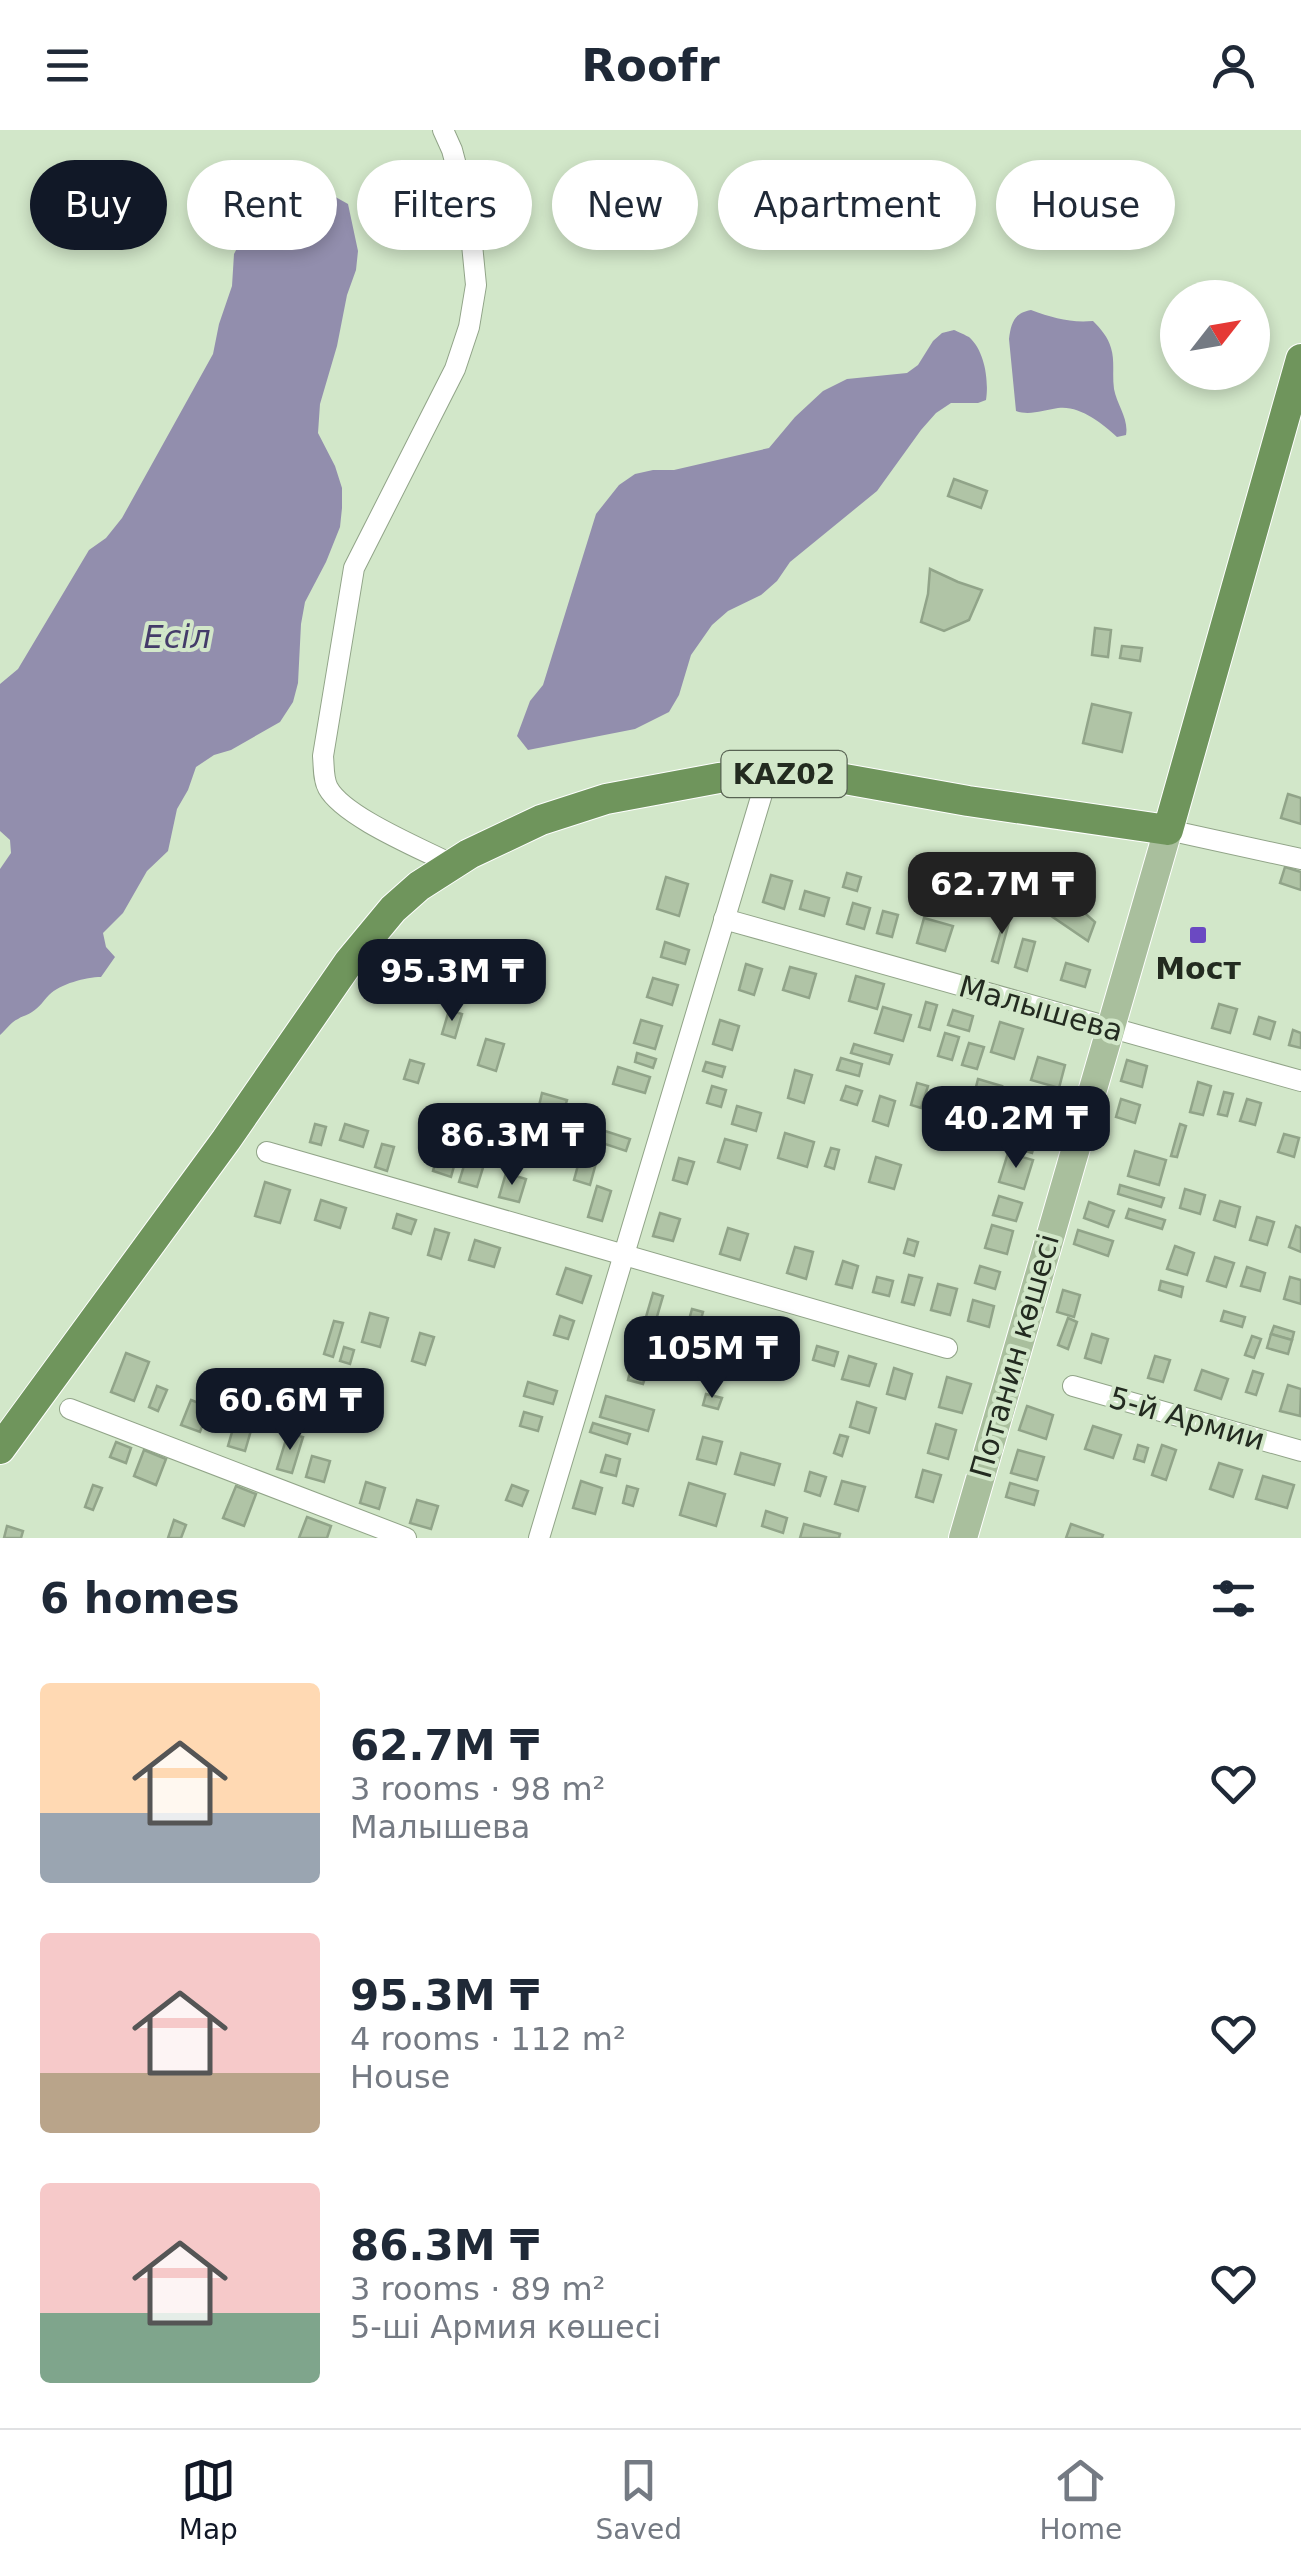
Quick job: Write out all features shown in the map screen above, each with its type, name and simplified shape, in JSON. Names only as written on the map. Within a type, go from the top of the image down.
[{"type":"highway","points":[[1168,830],[1301,359]]},
{"type":"highway","name":"KAZ02","points":[[0,1449],[226,1140],[349,962],[393,910],[451,864],[542,820],[606,800],[719,778],[768,774],[839,778],[1168,830]]},
{"type":"main road","name":"Потанин көшесі","points":[[962,1538],[1168,830]]},
{"type":"street","points":[[442,130],[452,150],[469,214],[476,286],[469,327],[456,369],[354,568],[322,756],[326,784],[336,799],[352,812],[451,864]]},
{"type":"street","points":[[539,1538],[768,774]]},
{"type":"street","points":[[1168,830],[1301,860]]},
{"type":"street","name":"Малышева","points":[[724,919],[1301,1081]]},
{"type":"street","points":[[267,1152],[948,1348]]},
{"type":"street","name":"5-й Армии","points":[[1073,1386],[1301,1451]]},
{"type":"street","points":[[70,1409],[406,1538]]},
{"type":"water","name":"Есіл","points":[[337,198],[348,204],[358,251],[356,270],[320,404],[318,433],[342,488],[340,527],[305,602],[293,702],[280,722],[196,767],[177,809],[168,851],[147,871],[123,913],[103,933],[106,947],[115,957],[101,977],[60,988],[0,1035],[0,869],[11,853],[10,840],[0,831],[0,684],[18,669],[89,550],[106,538],[122,518],[213,354],[232,286],[236,250],[337,250]]},
{"type":"water","points":[[1031,310],[1062,319],[1093,321],[1104,333],[1112,353],[1114,389],[1126,423],[1126,435],[1117,437],[1074,409],[1016,411],[1009,339],[1017,316]]},
{"type":"water","points":[[954,330],[969,337],[979,350],[986,375],[986,400],[951,403],[936,413],[877,491],[790,562],[761,595],[728,611],[712,625],[691,655],[679,695],[669,712],[635,729],[528,750],[517,736],[530,701],[543,685],[596,514],[619,485],[635,474],[674,470],[769,448],[823,391],[847,379],[907,373],[918,365],[933,341]]},
{"type":"building","points":[[954,479],[987,491],[981,508],[948,496]]},
{"type":"building","points":[[930,569],[982,590],[969,620],[944,631],[921,622]]},
{"type":"building","points":[[1095,628],[1111,630],[1108,657],[1092,655]]},
{"type":"building","points":[[1122,646],[1142,648],[1140,661],[1120,658]]},
{"type":"building","points":[[1092,704],[1131,713],[1122,752],[1083,743]]},
{"type":"building","points":[[1288,794],[1301,798],[1301,824],[1281,818]]},
{"type":"building","points":[[1285,867],[1301,872],[1301,890],[1280,883]]},
{"type":"building","points":[[847,873],[861,877],[857,891],[843,887]]},
{"type":"building","points":[[771,875],[792,881],[784,909],[763,902]]},
{"type":"building","points":[[666,877],[688,884],[679,916],[657,909]]},
{"type":"building","points":[[1053,885],[1095,922],[1088,941],[1041,909]]},
{"type":"building","points":[[805,891],[829,898],[824,916],[800,909]]},
{"type":"building","points":[[853,903],[870,908],[864,929],[847,924]]},
{"type":"building","points":[[1007,910],[1012,911],[998,963],[992,961]]},
{"type":"building","points":[[883,911],[898,915],[892,937],[877,933]]},
{"type":"building","points":[[924,918],[953,926],[945,951],[917,943]]},
{"type":"building","points":[[1023,939],[1035,942],[1027,971],[1015,967]]},
{"type":"building","points":[[665,942],[689,950],[685,964],[661,957]]},
{"type":"building","points":[[1066,963],[1090,970],[1085,987],[1061,980]]},
{"type":"building","points":[[746,964],[762,969],[754,995],[739,990]]},
{"type":"building","points":[[790,967],[816,974],[809,998],[783,990]]},
{"type":"building","points":[[856,976],[884,984],[877,1009],[849,1001]]},
{"type":"building","points":[[653,978],[678,985],[672,1005],[647,997]]},
{"type":"building","points":[[926,1002],[937,1005],[930,1030],[919,1027]]},
{"type":"building","points":[[1219,1004],[1237,1009],[1230,1033],[1212,1028]]},
{"type":"building","points":[[883,1007],[911,1015],[903,1041],[875,1033]]},
{"type":"building","points":[[449,1010],[462,1014],[455,1038],[442,1034]]},
{"type":"building","points":[[953,1010],[973,1016],[969,1031],[948,1025]]},
{"type":"building","points":[[1259,1017],[1275,1022],[1270,1039],[1254,1034]]},
{"type":"building","points":[[641,1020],[662,1026],[655,1049],[634,1043]]},
{"type":"building","points":[[720,1020],[739,1026],[732,1050],[713,1044]]},
{"type":"building","points":[[1000,1022],[1023,1029],[1014,1059],[991,1052]]},
{"type":"building","points":[[1293,1030],[1301,1033],[1301,1048],[1289,1045]]},
{"type":"building","points":[[945,1033],[959,1037],[952,1060],[938,1056]]},
{"type":"building","points":[[486,1039],[504,1044],[496,1071],[478,1065]]},
{"type":"building","points":[[969,1043],[984,1047],[977,1069],[962,1065]]},
{"type":"building","points":[[854,1044],[892,1055],[889,1064],[851,1053]]},
{"type":"building","points":[[637,1053],[656,1059],[653,1068],[635,1062]]},
{"type":"building","points":[[1038,1057],[1065,1065],[1059,1088],[1031,1080]]},
{"type":"building","points":[[841,1058],[862,1064],[859,1076],[837,1070]]},
{"type":"building","points":[[410,1060],[424,1064],[418,1083],[404,1079]]},
{"type":"building","points":[[1127,1060],[1147,1066],[1142,1087],[1121,1081]]},
{"type":"building","points":[[706,1062],[725,1067],[722,1077],[703,1071]]},
{"type":"building","points":[[618,1067],[650,1077],[645,1093],[613,1084]]},
{"type":"building","points":[[795,1070],[812,1075],[804,1103],[788,1098]]},
{"type":"building","points":[[978,1079],[1002,1086],[999,1094],[976,1087]]},
{"type":"building","points":[[1198,1082],[1211,1086],[1203,1115],[1190,1112]]},
{"type":"building","points":[[917,1083],[928,1086],[921,1108],[911,1105]]},
{"type":"building","points":[[712,1086],[726,1090],[721,1107],[707,1103]]},
{"type":"building","points":[[846,1086],[862,1091],[857,1105],[841,1100]]},
{"type":"building","points":[[1224,1092],[1233,1094],[1227,1116],[1218,1114]]},
{"type":"building","points":[[542,1093],[567,1100],[563,1113],[539,1106]]},
{"type":"building","points":[[880,1096],[895,1101],[888,1126],[873,1121]]},
{"type":"building","points":[[1121,1099],[1140,1105],[1135,1123],[1116,1117]]},
{"type":"building","points":[[1247,1099],[1261,1103],[1255,1125],[1240,1121]]},
{"type":"building","points":[[737,1106],[761,1113],[756,1131],[732,1124]]},
{"type":"building","points":[[1016,1106],[1044,1114],[1037,1137],[1010,1129]]},
{"type":"building","points":[[937,1116],[957,1122],[950,1143],[931,1138]]},
{"type":"building","points":[[315,1124],[326,1127],[321,1145],[310,1142]]},
{"type":"building","points":[[345,1124],[368,1131],[363,1147],[340,1140]]},
{"type":"building","points":[[431,1124],[446,1129],[438,1154],[423,1149]]},
{"type":"building","points":[[1180,1124],[1186,1126],[1177,1157],[1171,1156]]},
{"type":"building","points":[[602,1130],[630,1139],[626,1151],[599,1142]]},
{"type":"building","points":[[785,1133],[814,1142],[807,1167],[778,1158]]},
{"type":"building","points":[[995,1134],[1034,1146],[1032,1153],[993,1141]]},
{"type":"building","points":[[1284,1134],[1299,1138],[1294,1157],[1278,1152]]},
{"type":"building","points":[[725,1139],[747,1145],[740,1169],[718,1162]]},
{"type":"building","points":[[382,1144],[394,1147],[387,1171],[375,1167]]},
{"type":"building","points":[[831,1148],[839,1150],[834,1169],[825,1166]]},
{"type":"building","points":[[1135,1151],[1166,1160],[1159,1185],[1128,1176]]},
{"type":"building","points":[[1008,1153],[1033,1160],[1024,1189],[999,1182]]},
{"type":"building","points":[[438,1154],[456,1159],[451,1177],[433,1171]]},
{"type":"building","points":[[467,1156],[485,1161],[477,1187],[459,1182]]},
{"type":"building","points":[[876,1157],[901,1165],[894,1189],[869,1182]]},
{"type":"building","points":[[580,1158],[596,1163],[590,1185],[574,1180]]},
{"type":"building","points":[[679,1158],[694,1162],[687,1184],[673,1180]]},
{"type":"building","points":[[506,1173],[526,1179],[519,1202],[499,1197]]},
{"type":"building","points":[[265,1182],[290,1190],[280,1223],[255,1216]]},
{"type":"building","points":[[1120,1185],[1164,1198],[1161,1207],[1118,1194]]},
{"type":"building","points":[[597,1186],[611,1191],[602,1221],[588,1217]]},
{"type":"building","points":[[1185,1189],[1205,1195],[1200,1214],[1180,1208]]},
{"type":"building","points":[[999,1196],[1022,1203],[1016,1221],[993,1215]]},
{"type":"building","points":[[321,1200],[346,1208],[340,1228],[315,1220]]},
{"type":"building","points":[[1220,1201],[1240,1207],[1235,1227],[1214,1220]]},
{"type":"building","points":[[1089,1202],[1114,1211],[1108,1227],[1084,1218]]},
{"type":"building","points":[[1129,1209],[1165,1220],[1162,1229],[1126,1218]]},
{"type":"building","points":[[660,1213],[680,1219],[673,1241],[653,1236]]},
{"type":"building","points":[[397,1214],[416,1220],[411,1234],[393,1228]]},
{"type":"building","points":[[1257,1217],[1274,1222],[1267,1245],[1250,1240]]},
{"type":"building","points":[[992,1225],[1013,1231],[1007,1254],[985,1248]]},
{"type":"building","points":[[1296,1226],[1301,1228],[1301,1252],[1289,1247]]},
{"type":"building","points":[[728,1228],[748,1234],[740,1260],[720,1254]]},
{"type":"building","points":[[435,1229],[449,1233],[441,1259],[428,1255]]},
{"type":"building","points":[[1078,1230],[1113,1241],[1108,1256],[1074,1244]]},
{"type":"building","points":[[908,1239],[918,1242],[914,1256],[904,1253]]},
{"type":"building","points":[[475,1240],[500,1248],[494,1267],[469,1260]]},
{"type":"building","points":[[1175,1246],[1194,1253],[1187,1275],[1167,1269]]},
{"type":"building","points":[[795,1247],[813,1252],[806,1279],[787,1273]]},
{"type":"building","points":[[1215,1257],[1234,1263],[1226,1287],[1207,1281]]},
{"type":"building","points":[[843,1261],[858,1266],[852,1288],[836,1284]]},
{"type":"building","points":[[980,1266],[1000,1272],[995,1289],[975,1283]]},
{"type":"building","points":[[1247,1267],[1265,1273],[1260,1291],[1241,1286]]},
{"type":"building","points":[[566,1268],[591,1276],[582,1303],[557,1294]]},
{"type":"building","points":[[909,1275],[922,1278],[914,1305],[902,1302]]},
{"type":"building","points":[[877,1277],[893,1281],[889,1296],[873,1292]]},
{"type":"building","points":[[1290,1277],[1301,1280],[1301,1304],[1284,1299]]},
{"type":"building","points":[[1161,1281],[1183,1287],[1181,1297],[1159,1290]]},
{"type":"building","points":[[938,1284],[957,1289],[950,1315],[931,1310]]},
{"type":"building","points":[[1063,1290],[1080,1295],[1074,1317],[1057,1312]]},
{"type":"building","points":[[653,1293],[663,1296],[656,1320],[646,1317]]},
{"type":"building","points":[[973,1300],[994,1306],[989,1327],[968,1321]]},
{"type":"building","points":[[692,1309],[703,1312],[698,1330],[687,1327]]},
{"type":"building","points":[[1224,1311],[1245,1317],[1242,1327],[1221,1321]]},
{"type":"building","points":[[370,1313],[388,1318],[380,1347],[362,1342]]},
{"type":"building","points":[[560,1316],[574,1321],[568,1339],[554,1335]]},
{"type":"building","points":[[1068,1318],[1077,1322],[1068,1349],[1058,1345]]},
{"type":"building","points":[[334,1321],[343,1323],[333,1357],[324,1354]]},
{"type":"building","points":[[1274,1326],[1294,1332],[1292,1340],[1271,1334]]},
{"type":"building","points":[[743,1328],[766,1335],[761,1352],[738,1345]]},
{"type":"building","points":[[420,1333],[434,1337],[425,1365],[412,1361]]},
{"type":"building","points":[[1092,1334],[1108,1339],[1101,1363],[1085,1358]]},
{"type":"building","points":[[1271,1334],[1292,1340],[1288,1354],[1267,1348]]},
{"type":"building","points":[[1252,1336],[1261,1339],[1254,1358],[1245,1355]]},
{"type":"building","points":[[786,1339],[798,1342],[790,1367],[779,1364]]},
{"type":"building","points":[[817,1346],[838,1352],[834,1366],[813,1360]]},
{"type":"building","points":[[344,1347],[354,1350],[350,1364],[340,1361]]},
{"type":"building","points":[[126,1353],[149,1362],[134,1401],[111,1392]]},
{"type":"building","points":[[704,1355],[722,1360],[715,1382],[698,1377]]},
{"type":"building","points":[[849,1356],[876,1364],[869,1386],[842,1379]]},
{"type":"building","points":[[1155,1356],[1170,1360],[1163,1382],[1148,1378]]},
{"type":"building","points":[[631,1367],[647,1372],[643,1384],[628,1380]]},
{"type":"building","points":[[894,1368],[912,1374],[905,1399],[887,1394]]},
{"type":"building","points":[[1202,1370],[1228,1379],[1221,1399],[1195,1390]]},
{"type":"building","points":[[1253,1371],[1263,1374],[1256,1395],[1246,1392]]},
{"type":"building","points":[[947,1377],[971,1384],[962,1413],[939,1407]]},
{"type":"building","points":[[528,1382],[557,1391],[553,1404],[524,1396]]},
{"type":"building","points":[[1288,1385],[1301,1389],[1300,1416],[1280,1411]]},
{"type":"building","points":[[157,1386],[167,1390],[158,1411],[149,1407]]},
{"type":"building","points":[[253,1393],[277,1402],[273,1413],[249,1403]]},
{"type":"building","points":[[706,1394],[722,1398],[718,1409],[703,1405]]},
{"type":"building","points":[[606,1396],[654,1410],[648,1431],[600,1417]]},
{"type":"building","points":[[191,1400],[209,1407],[200,1432],[181,1425]]},
{"type":"building","points":[[857,1402],[876,1408],[869,1433],[850,1427]]},
{"type":"building","points":[[1027,1406],[1053,1415],[1046,1439],[1019,1430]]},
{"type":"building","points":[[524,1412],[542,1417],[538,1431],[520,1426]]},
{"type":"building","points":[[237,1415],[254,1420],[245,1451],[228,1446]]},
{"type":"building","points":[[593,1423],[630,1434],[627,1444],[590,1432]]},
{"type":"building","points":[[936,1424],[956,1430],[948,1459],[928,1453]]},
{"type":"building","points":[[1093,1426],[1121,1435],[1113,1458],[1085,1449]]},
{"type":"building","points":[[288,1433],[303,1437],[292,1473],[277,1469]]},
{"type":"building","points":[[840,1435],[848,1437],[842,1456],[834,1453]]},
{"type":"building","points":[[703,1437],[722,1442],[716,1464],[697,1459]]},
{"type":"building","points":[[116,1442],[131,1448],[126,1463],[110,1457]]},
{"type":"building","points":[[1138,1445],[1148,1448],[1144,1462],[1134,1459]]},
{"type":"building","points":[[1162,1445],[1176,1450],[1166,1480],[1152,1475]]},
{"type":"building","points":[[144,1450],[166,1459],[156,1485],[134,1476]]},
{"type":"building","points":[[1018,1450],[1044,1457],[1037,1480],[1011,1473]]},
{"type":"building","points":[[741,1453],[780,1464],[774,1485],[735,1474]]},
{"type":"building","points":[[606,1455],[620,1459],[616,1476],[601,1472]]},
{"type":"building","points":[[312,1456],[330,1461],[324,1482],[306,1477]]},
{"type":"building","points":[[1219,1463],[1242,1470],[1233,1497],[1210,1489]]},
{"type":"building","points":[[923,1470],[941,1475],[933,1502],[916,1497]]},
{"type":"building","points":[[810,1472],[826,1477],[820,1496],[805,1491]]},
{"type":"building","points":[[1263,1476],[1294,1485],[1287,1508],[1256,1499]]},
{"type":"building","points":[[581,1481],[602,1488],[595,1514],[573,1508]]},
{"type":"building","points":[[842,1481],[865,1487],[858,1511],[835,1504]]},
{"type":"building","points":[[366,1482],[385,1488],[379,1509],[360,1503]]},
{"type":"building","points":[[689,1483],[725,1494],[716,1526],[680,1515]]},
{"type":"building","points":[[1010,1483],[1038,1491],[1034,1505],[1006,1497]]},
{"type":"building","points":[[93,1485],[102,1488],[93,1510],[85,1507]]},
{"type":"building","points":[[512,1485],[528,1491],[522,1506],[506,1500]]},
{"type":"building","points":[[236,1486],[256,1494],[244,1526],[223,1518]]},
{"type":"building","points":[[627,1486],[638,1489],[633,1506],[623,1503]]},
{"type":"building","points":[[417,1500],[438,1506],[431,1529],[410,1523]]},
{"type":"building","points":[[766,1511],[787,1518],[783,1533],[762,1526]]},
{"type":"building","points":[[307,1517],[331,1526],[327,1538],[299,1538]]},
{"type":"building","points":[[174,1520],[186,1525],[181,1538],[168,1538]]},
{"type":"building","points":[[804,1524],[840,1534],[839,1538],[800,1538]]},
{"type":"building","points":[[1071,1524],[1103,1535],[1102,1538],[1066,1538]]},
{"type":"building","points":[[7,1526],[23,1531],[21,1538],[4,1538]]},
{"type":"place","name":"Мост","points":[[1198,935]]}]
